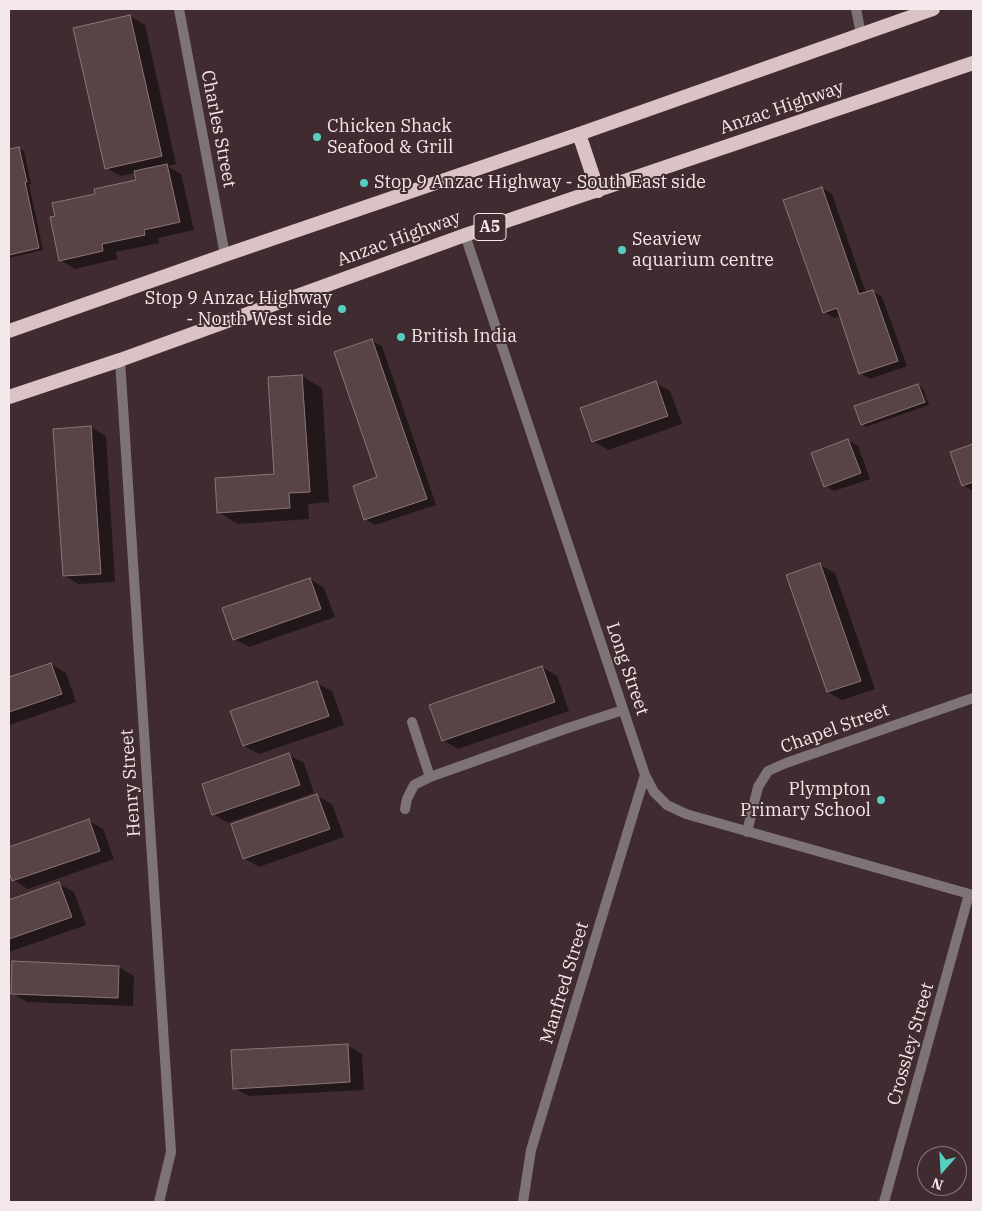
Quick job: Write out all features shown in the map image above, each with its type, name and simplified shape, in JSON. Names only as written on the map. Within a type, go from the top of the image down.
[{"type":"highway","points":[[9,332],[933,9]]},
{"type":"highway","name":"Anzac Highway","points":[[9,397],[120,360],[465,235],[973,63]]},
{"type":"highway","points":[[579,134],[598,191]]},
{"type":"street","name":"Charles Street","points":[[179,9],[225,255]]},
{"type":"street","points":[[856,9],[861,34]]},
{"type":"street","name":"Long Street","points":[[465,235],[645,775],[654,792],[667,805],[686,814],[971,894]]},
{"type":"street","name":"Henry Street","points":[[120,360],[171,1152],[159,1202]]},
{"type":"street","name":"Chapel Street","points":[[747,832],[758,787],[768,771],[973,698]]},
{"type":"street","points":[[405,809],[407,798],[414,785],[430,777],[623,710]]},
{"type":"street","points":[[412,722],[430,777]]},
{"type":"street","name":"Manfred Street","points":[[523,1202],[530,1150],[645,775]]},
{"type":"street","name":"Crossley Street","points":[[884,1202],[971,894]]},
{"type":"building","points":[[130,15],[162,156],[105,169],[73,28]]},
{"type":"building","points":[[19,147],[39,248],[9,255],[9,149]]},
{"type":"building","points":[[167,164],[180,222],[144,230],[145,235],[102,244],[103,251],[59,261],[50,217],[55,216],[52,203],[95,194],[94,189],[136,180],[134,171]]},
{"type":"building","points":[[822,187],[859,294],[873,290],[898,361],[859,374],[837,308],[823,313],[783,200]]},
{"type":"building","points":[[372,339],[427,499],[364,520],[353,486],[377,477],[334,352]]},
{"type":"building","points":[[302,375],[310,492],[289,493],[290,508],[217,513],[215,478],[274,474],[268,377]]},
{"type":"building","points":[[656,381],[668,416],[592,442],[580,408]]},
{"type":"building","points":[[918,384],[925,402],[861,425],[854,406]]},
{"type":"building","points":[[91,426],[101,574],[63,576],[53,429]]},
{"type":"building","points":[[848,439],[861,473],[824,487],[811,453]]},
{"type":"building","points":[[973,444],[973,482],[962,486],[950,452]]},
{"type":"building","points":[[820,563],[861,681],[827,692],[786,575]]},
{"type":"building","points":[[310,578],[321,609],[233,640],[222,608]]},
{"type":"building","points":[[51,663],[62,694],[9,712],[9,677]]},
{"type":"building","points":[[542,666],[555,702],[442,741],[429,705]]},
{"type":"building","points":[[317,681],[329,716],[243,746],[230,711]]},
{"type":"building","points":[[289,753],[300,785],[212,815],[202,784]]},
{"type":"building","points":[[317,794],[330,829],[243,859],[231,824]]},
{"type":"building","points":[[89,819],[100,851],[12,881],[9,872],[9,847]]},
{"type":"building","points":[[59,882],[72,917],[9,939],[9,900]]},
{"type":"building","points":[[12,961],[119,966],[118,998],[11,994]]},
{"type":"building","points":[[348,1044],[350,1082],[233,1089],[231,1050]]},
{"type":"place","name":"Chicken Shack Seafood & Grill","points":[[317,137]]},
{"type":"place","name":"Stop 9 Anzac Highway - South East side","points":[[364,183]]},
{"type":"place","name":"Seaview aquarium centre","points":[[622,250]]},
{"type":"place","name":"Stop 9 Anzac Highway - North West side","points":[[342,309]]},
{"type":"place","name":"British India","points":[[401,337]]},
{"type":"place","name":"Plympton Primary School","points":[[881,800]]}]
